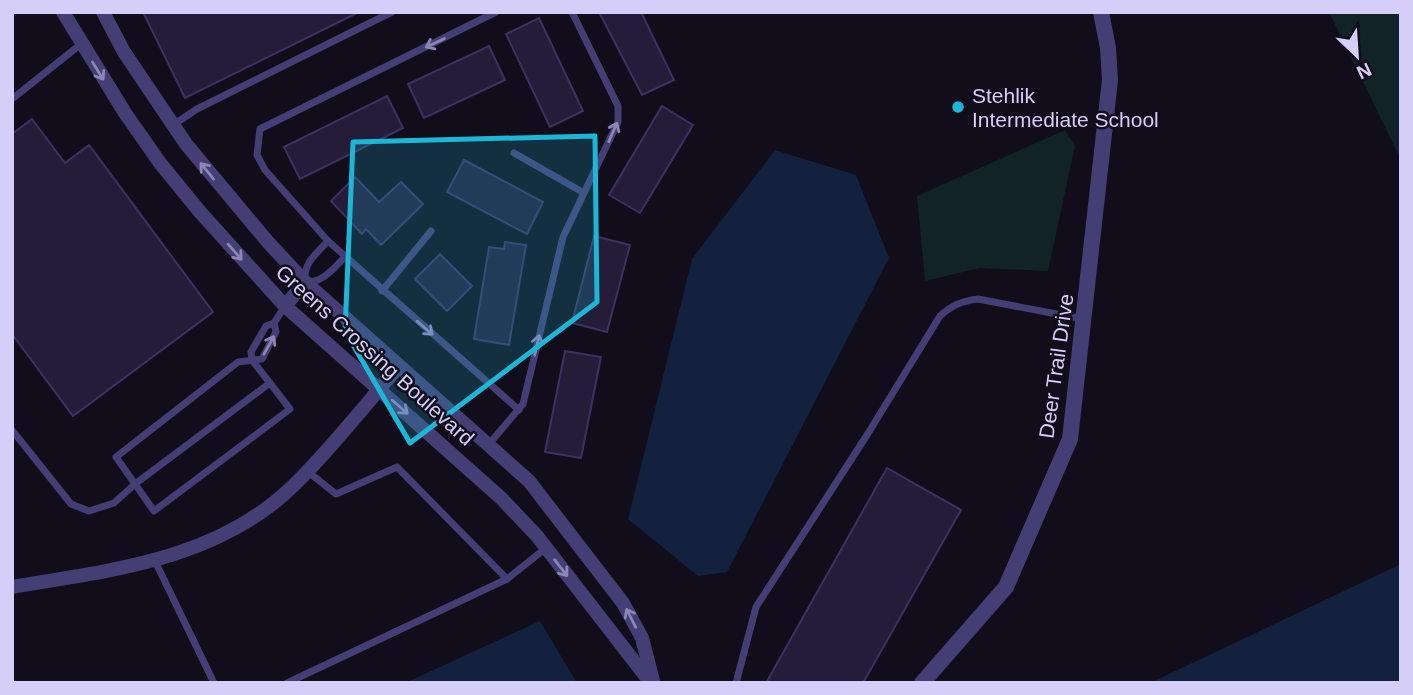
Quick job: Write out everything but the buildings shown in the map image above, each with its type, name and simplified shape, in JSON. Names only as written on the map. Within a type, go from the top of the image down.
[{"type":"street","name":"Greens Crossing Boulevard","points":[[63,12],[81,44],[160,163],[200,212],[285,306],[501,498],[546,548],[652,683]]},
{"type":"street","name":"Greens Crossing Boulevard","points":[[103,12],[124,52],[172,125],[224,192],[305,282],[529,481],[623,603],[642,638],[652,683]]},
{"type":"street","name":"Deer Trail Drive","points":[[922,683],[1006,587],[1070,439],[1110,80],[1108,48],[1101,12]]},
{"type":"street","points":[[285,306],[305,282]]},
{"type":"street","points":[[12,587],[174,556],[216,539],[253,518],[293,486],[399,366]]},
{"type":"lane","points":[[172,125],[197,109],[392,12]]},
{"type":"lane","points":[[496,12],[260,129],[257,155],[265,170],[328,241],[519,410]]},
{"type":"lane","points":[[489,444],[523,404],[563,237],[618,122],[618,106],[572,12]]},
{"type":"lane","points":[[12,99],[81,44]]},
{"type":"lane","points":[[514,153],[584,193]]},
{"type":"lane","points":[[382,291],[431,231]]},
{"type":"lane","points":[[328,241],[307,263],[304,271],[305,282],[324,278],[345,257]]},
{"type":"lane","points":[[736,683],[756,607],[940,316],[964,300],[978,299],[1084,319]]},
{"type":"lane","points":[[274,323],[276,332],[262,359],[252,360],[238,362],[116,457],[154,512],[290,409],[252,360],[251,352],[266,326],[274,323],[285,306]]},
{"type":"lane","points":[[12,430],[71,504],[89,511],[114,503],[135,484],[270,383]]},
{"type":"lane","points":[[307,471],[336,494],[397,467],[507,579]]},
{"type":"lane","points":[[287,683],[507,579],[546,548]]},
{"type":"lane","points":[[155,561],[214,683]]},
{"type":"highlighted area","points":[[595,136],[597,302],[410,443],[345,331],[353,142]]},
{"type":"shaded area","points":[[1329,12],[1401,12],[1401,160]]},
{"type":"shaded area","points":[[1065,130],[1075,146],[1048,271],[980,268],[925,281],[917,196]]},
{"type":"water","points":[[775,150],[856,175],[889,258],[727,572],[698,576],[628,519],[692,259]]},
{"type":"water","points":[[1401,564],[1401,682],[1150,683]]},
{"type":"water","points":[[540,621],[577,683],[405,683]]},
{"type":"place","name":"Stehlik Intermediate School","points":[[958,107]]}]
